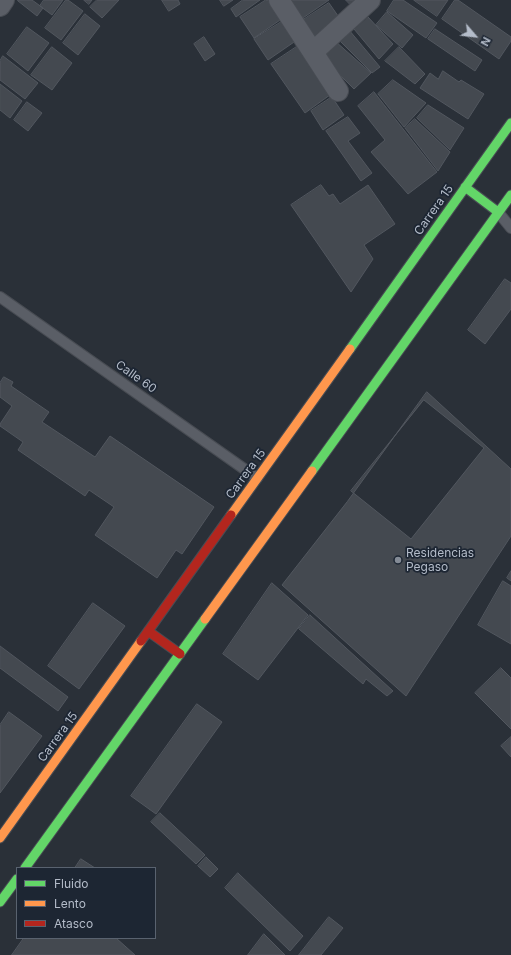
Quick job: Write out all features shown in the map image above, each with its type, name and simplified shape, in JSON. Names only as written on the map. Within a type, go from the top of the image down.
[{"type":"main road","name":"Carrera 15","points":[[0,838],[511,123]]},
{"type":"main road","points":[[465,187],[498,212]]},
{"type":"main road","points":[[26,867],[511,195]]},
{"type":"main road","points":[[148,632],[180,654]]},
{"type":"main road","points":[[0,902],[16,880]]},
{"type":"main road","points":[[0,883],[9,890]]},
{"type":"street","points":[[0,6],[4,0]]},
{"type":"street","points":[[279,0],[338,91]]},
{"type":"street","points":[[313,52],[370,0]]},
{"type":"lane","points":[[498,212],[511,228]]},
{"type":"lane","name":"Calle 60","points":[[0,297],[258,478]]},
{"type":"building","points":[[18,0],[32,0],[43,8],[37,16]]},
{"type":"building","points":[[44,0],[63,0],[52,15],[40,6]]},
{"type":"building","points":[[66,0],[83,11],[61,40],[45,28]]},
{"type":"building","points":[[84,0],[92,0],[89,4]]},
{"type":"building","points":[[97,0],[119,0],[102,18],[90,7]]},
{"type":"building","points":[[162,0],[178,0],[180,4],[169,11]]},
{"type":"building","points":[[220,0],[233,0],[224,6]]},
{"type":"building","points":[[243,0],[260,0],[236,17],[231,9]]},
{"type":"building","points":[[266,0],[270,0],[283,18],[254,38],[240,17]]},
{"type":"building","points":[[287,0],[329,0],[300,20]]},
{"type":"building","points":[[346,0],[359,0],[352,6]]},
{"type":"building","points":[[394,0],[403,0],[437,23],[426,38],[387,11]]},
{"type":"building","points":[[414,0],[448,0],[437,16]]},
{"type":"building","points":[[455,0],[458,0],[511,37],[511,41],[499,59],[442,19]]},
{"type":"building","points":[[329,3],[343,23],[314,43],[300,22]]},
{"type":"building","points":[[387,12],[413,35],[402,48],[376,25]]},
{"type":"building","points":[[85,14],[100,26],[78,55],[63,43]]},
{"type":"building","points":[[368,17],[393,44],[379,59],[354,29]]},
{"type":"building","points":[[283,21],[297,40],[268,60],[254,39]]},
{"type":"building","points":[[27,27],[49,43],[28,71],[7,54]]},
{"type":"building","points":[[435,29],[482,60],[475,71],[428,39]]},
{"type":"building","points":[[349,30],[380,67],[372,73],[338,39]]},
{"type":"building","points":[[204,37],[215,54],[205,61],[194,44]]},
{"type":"building","points":[[335,41],[371,73],[354,89],[322,57]]},
{"type":"building","points":[[301,44],[334,92],[305,113],[271,64]]},
{"type":"building","points":[[52,47],[72,63],[52,90],[31,75]]},
{"type":"building","points":[[399,47],[425,74],[415,84],[385,61]]},
{"type":"building","points":[[3,56],[38,83],[25,99],[0,80],[0,61]]},
{"type":"building","points":[[443,71],[459,82],[461,80],[484,94],[468,119],[420,88],[430,73],[438,79]]},
{"type":"building","points":[[393,80],[426,103],[404,127],[378,94]]},
{"type":"building","points":[[0,84],[22,101],[10,118],[0,110]]},
{"type":"building","points":[[374,92],[437,172],[408,194],[371,152],[385,140],[358,106]]},
{"type":"building","points":[[332,97],[344,115],[323,130],[311,111]]},
{"type":"building","points":[[27,102],[42,113],[28,131],[14,120]]},
{"type":"building","points":[[428,105],[464,128],[450,150],[417,118]]},
{"type":"building","points":[[348,117],[360,133],[348,141],[372,173],[361,181],[326,131]]},
{"type":"building","points":[[415,119],[450,152],[438,171],[405,128]]},
{"type":"building","points":[[321,185],[329,196],[333,194],[340,204],[368,185],[395,224],[364,245],[373,259],[351,292],[291,205]]},
{"type":"building","points":[[505,279],[511,283],[511,309],[485,344],[468,330]]},
{"type":"building","points":[[4,377],[13,382],[11,386],[49,412],[42,422],[95,457],[110,436],[214,507],[182,554],[176,550],[157,578],[95,535],[114,507],[89,490],[85,496],[18,450],[23,442],[0,426],[12,406],[0,397],[0,383]]},
{"type":"building","name":"Residencias Pegaso","points":[[427,392],[511,469],[511,536],[406,696],[282,585],[347,502]]},
{"type":"building","points":[[424,400],[484,448],[411,539],[351,491]]},
{"type":"building","points":[[511,571],[511,581],[507,578]]},
{"type":"building","points":[[503,581],[511,586],[511,644],[478,625]]},
{"type":"building","points":[[272,583],[308,615],[258,680],[223,654]]},
{"type":"building","points":[[93,603],[125,626],[79,689],[48,666]]},
{"type":"building","points":[[310,615],[393,691],[387,696],[366,679],[363,684],[299,629]]},
{"type":"building","points":[[0,646],[68,697],[58,711],[0,668]]},
{"type":"building","points":[[501,668],[511,678],[511,729],[475,693]]},
{"type":"building","points":[[197,704],[222,722],[156,814],[131,796]]},
{"type":"building","points":[[9,712],[42,736],[0,793],[0,725]]},
{"type":"building","points":[[511,737],[511,757],[501,746]]},
{"type":"building","points":[[160,813],[205,855],[196,864],[151,822]]},
{"type":"building","points":[[206,857],[218,869],[210,877],[198,866]]},
{"type":"building","points":[[81,859],[93,867],[76,867]]},
{"type":"building","points":[[238,873],[303,936],[290,951],[225,888]]},
{"type":"building","points":[[329,917],[343,928],[321,955],[299,955]]},
{"type":"building","points":[[264,934],[285,955],[248,955]]},
{"type":"building","points":[[23,939],[117,939],[135,955],[12,955]]},
{"type":"traffic: fast","points":[[350,349],[511,123]]},
{"type":"traffic: fast","points":[[465,187],[498,212]]},
{"type":"traffic: fast","points":[[312,471],[511,195]]},
{"type":"traffic: fast","points":[[26,867],[205,619]]},
{"type":"traffic: fast","points":[[0,902],[16,880]]},
{"type":"traffic: slow","points":[[231,515],[350,349]]},
{"type":"traffic: slow","points":[[205,619],[312,471]]},
{"type":"traffic: slow","points":[[0,838],[141,641]]},
{"type":"traffic: jam","points":[[141,641],[231,515]]},
{"type":"traffic: jam","points":[[148,631],[180,654]]},
{"type":"place","name":"Residencias Pegaso","points":[[398,560]]}]
